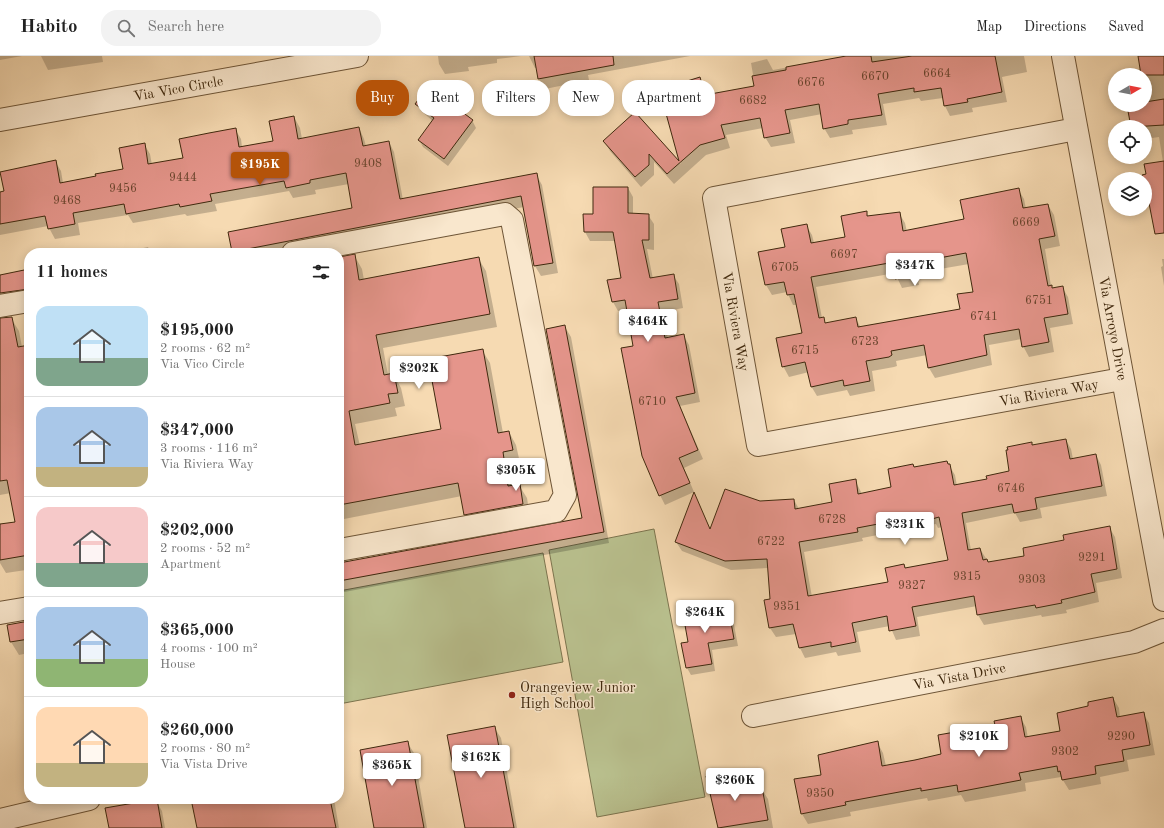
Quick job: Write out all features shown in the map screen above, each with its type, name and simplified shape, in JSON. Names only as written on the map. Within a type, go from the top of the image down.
[{"type":"street","name":"Via Vico Circle","points":[[0,120],[357,56]]},
{"type":"street","name":"Via Arroyo Drive","points":[[1063,56],[1164,600]]},
{"type":"street","name":"Via Riviera Way","points":[[1076,129],[714,198],[758,445],[1122,379]]},
{"type":"street","points":[[320,248],[505,214],[512,220],[565,495],[556,511],[344,549]]},
{"type":"street","points":[[0,306],[24,302]]},
{"type":"street","points":[[0,613],[24,609]]},
{"type":"street","name":"Via Vista Drive","points":[[753,716],[1134,642],[1164,630]]},
{"type":"street","points":[[0,820],[68,804]]},
{"type":"green space","points":[[654,529],[705,797],[597,817],[549,550]]},
{"type":"green space","points":[[543,553],[563,662],[344,703],[344,590]]},
{"type":"building","points":[[534,56],[613,56],[614,65],[538,79]]},
{"type":"building","points":[[846,56],[871,56],[872,62],[912,56],[995,56],[1002,92],[967,99],[968,102],[944,106],[941,88],[914,92],[914,88],[878,94],[882,115],[848,120],[848,124],[823,129],[819,104],[785,110],[790,133],[764,138],[760,118],[721,125],[725,138],[700,145],[667,174],[649,154],[649,165],[635,177],[603,141],[631,116],[639,116],[679,161],[667,116],[715,116],[715,93],[754,86],[752,76],[786,70],[786,67]]},
{"type":"building","points":[[1138,56],[1164,56],[1164,75],[1152,75],[1152,68],[1140,68]]},
{"type":"building","points":[[700,77],[701,80],[690,80]]},
{"type":"building","points":[[1164,99],[1164,125],[1152,126],[1152,120],[1130,120],[1128,112],[1152,112],[1152,101]]},
{"type":"building","points":[[294,116],[298,139],[359,127],[363,146],[389,141],[400,199],[537,173],[553,263],[534,266],[521,196],[253,248],[231,248],[228,232],[352,208],[346,173],[310,180],[310,183],[286,188],[284,181],[210,194],[212,201],[180,207],[179,204],[126,214],[124,204],[73,213],[75,224],[48,229],[45,216],[0,224],[0,192],[4,191],[0,172],[56,160],[60,183],[123,169],[119,148],[145,143],[148,164],[183,158],[179,139],[236,128],[239,147],[273,141],[269,121]]},
{"type":"building","points":[[431,116],[468,116],[473,120],[444,159],[418,140],[434,118]]},
{"type":"building","points":[[1164,161],[1164,233],[1155,234],[1152,216],[1152,172],[1146,172],[1144,164]]},
{"type":"building","points":[[593,187],[628,187],[628,213],[649,214],[649,240],[642,240],[650,278],[674,274],[678,299],[658,302],[665,338],[684,334],[695,393],[676,397],[698,450],[679,458],[690,483],[659,496],[642,456],[621,348],[633,346],[625,300],[612,302],[607,280],[621,278],[613,232],[584,232],[583,214],[593,214]]},
{"type":"building","points":[[1019,188],[1023,208],[1048,204],[1055,236],[1039,239],[1048,286],[1052,285],[1052,288],[1063,286],[1068,314],[1044,318],[1049,342],[1022,347],[1019,329],[984,335],[987,355],[928,368],[924,345],[891,351],[892,355],[889,357],[866,361],[870,381],[844,386],[843,380],[811,387],[805,362],[782,367],[776,338],[802,333],[794,294],[787,295],[784,282],[765,285],[758,252],[785,247],[781,229],[807,224],[811,243],[845,237],[841,216],[867,211],[867,216],[900,212],[903,231],[964,219],[960,200]],"holes":[[[966,253],[973,292],[957,294],[960,309],[858,327],[856,317],[825,323],[824,317],[819,318],[811,277],[889,263],[890,267],[893,266],[895,279],[914,275],[912,263]]]},
{"type":"building","points":[[355,254],[359,280],[479,257],[490,314],[376,335],[384,375],[394,373],[398,393],[388,394],[390,403],[349,411],[355,445],[441,429],[428,359],[483,349],[498,433],[509,431],[513,450],[503,452],[508,486],[520,484],[523,504],[464,515],[458,483],[344,504],[344,256]]},
{"type":"building","points":[[24,270],[24,290],[0,293],[0,275]]},
{"type":"building","points":[[12,317],[18,347],[24,346],[24,556],[0,560],[0,524],[15,522],[7,480],[0,481],[0,318]]},
{"type":"building","points":[[565,325],[604,532],[344,580],[344,562],[582,518],[546,329]]},
{"type":"building","points":[[1066,439],[1070,459],[1096,454],[1102,486],[1035,498],[1037,509],[1014,513],[1012,504],[962,513],[968,550],[980,548],[983,560],[987,559],[988,562],[1024,556],[1023,548],[1064,540],[1063,535],[1110,526],[1117,569],[1091,574],[1095,592],[1061,600],[1062,603],[1036,608],[1035,605],[977,615],[974,596],[912,607],[916,626],[889,631],[887,616],[852,623],[856,642],[831,647],[831,642],[799,648],[793,624],[769,628],[764,600],[770,599],[767,559],[725,561],[675,542],[694,492],[710,529],[725,489],[760,501],[794,499],[795,509],[832,502],[829,484],[856,479],[858,494],[891,487],[888,469],[913,464],[914,467],[947,461],[948,464],[950,464],[954,485],[987,479],[986,476],[1009,471],[1006,450],[1008,450],[1007,447],[1032,442],[1032,445]],"holes":[[[931,514],[932,519],[939,517],[948,560],[905,568],[904,564],[885,568],[888,582],[808,596],[799,542],[858,532],[857,528]]]},
{"type":"building","points":[[728,606],[734,639],[708,643],[712,664],[686,668],[681,643],[688,642],[683,614]]},
{"type":"building","points":[[24,622],[24,640],[10,642],[7,625]]},
{"type":"building","points":[[1113,697],[1117,717],[1144,712],[1150,745],[1122,750],[1124,761],[1095,766],[1096,774],[1062,780],[1057,766],[1019,773],[1021,780],[958,792],[957,785],[921,791],[921,788],[845,802],[846,805],[801,814],[794,779],[821,775],[818,755],[878,741],[882,766],[915,760],[941,754],[938,735],[995,725],[994,721],[1021,716],[1025,737],[1060,731],[1057,713],[1088,706],[1088,702]]},
{"type":"building","points":[[495,726],[514,828],[465,828],[447,735]]},
{"type":"building","points":[[408,741],[424,828],[374,828],[360,750]]},
{"type":"building","points":[[732,771],[736,792],[762,787],[768,820],[718,828],[706,776]]},
{"type":"building","points":[[128,804],[158,804],[162,828],[109,828],[105,808]]},
{"type":"building","points":[[192,804],[331,804],[336,828],[197,828]]},
{"type":"place","name":"Orangeview Junior High School","points":[[512,695]]}]
